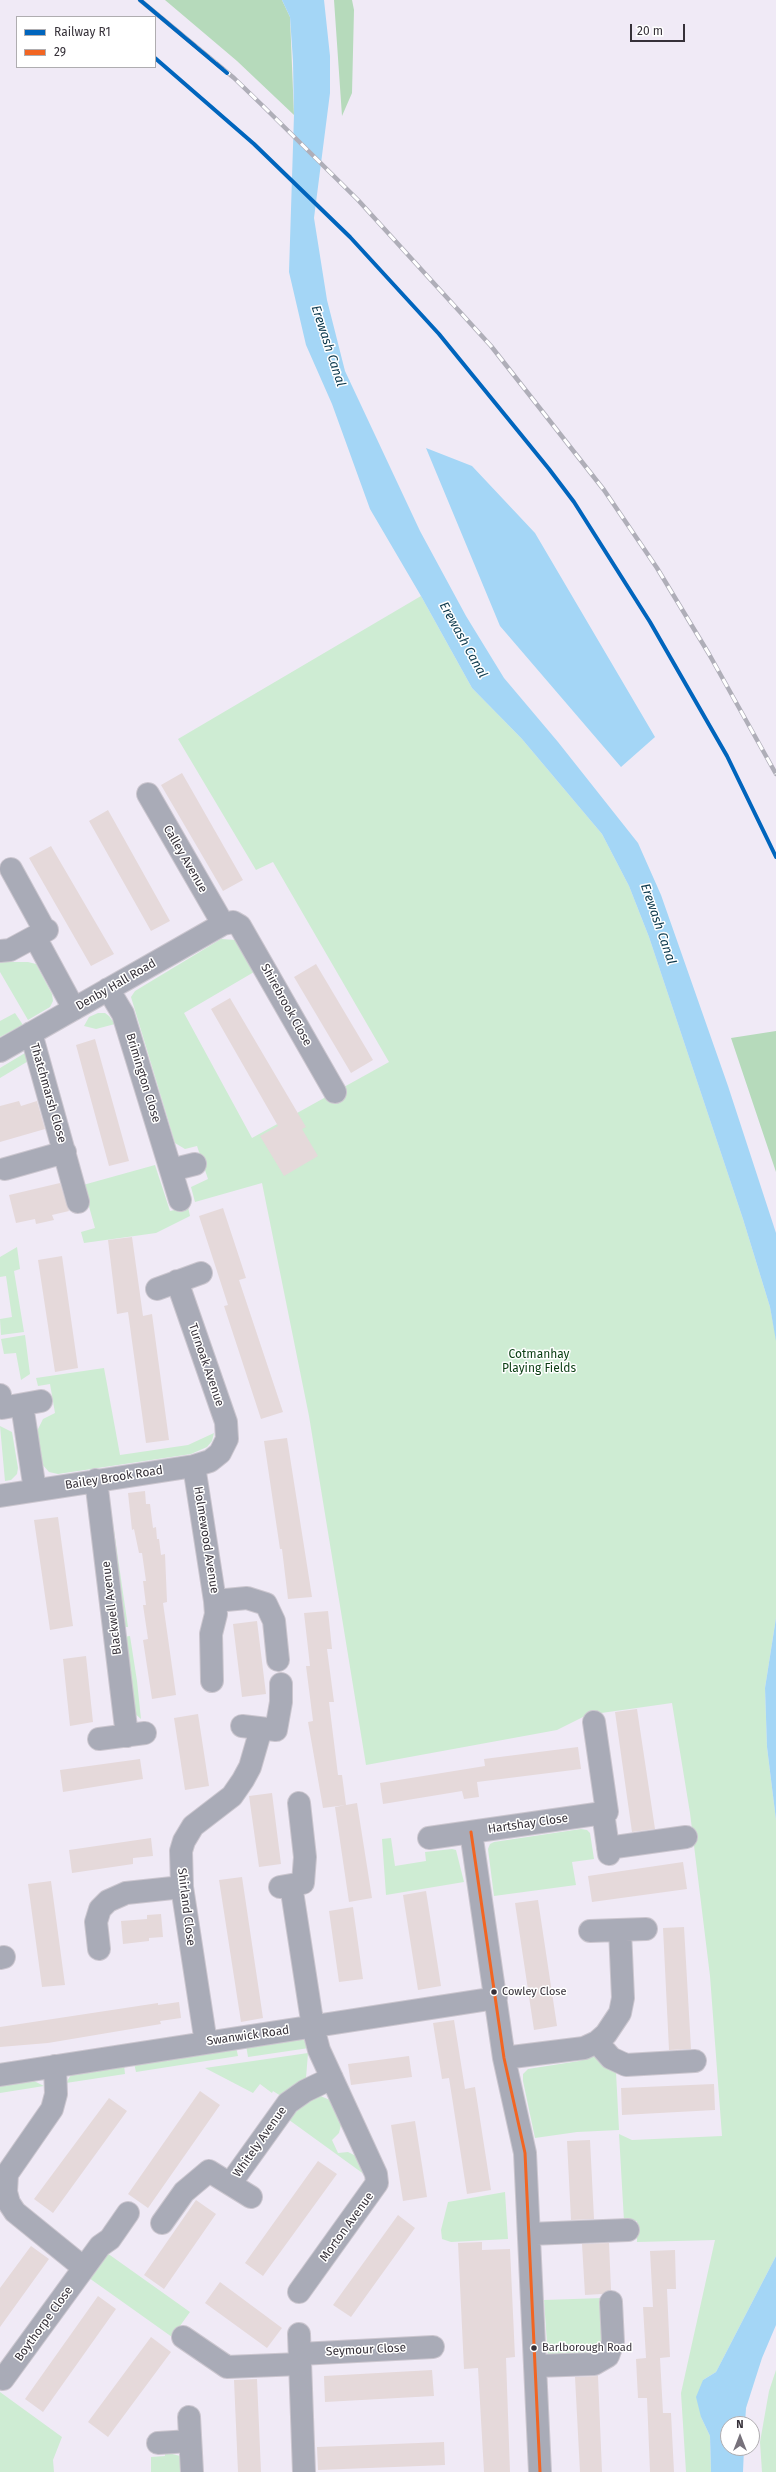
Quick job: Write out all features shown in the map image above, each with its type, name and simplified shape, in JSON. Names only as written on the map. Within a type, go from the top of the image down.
[{"type":"street","name":"Calley Avenue","points":[[148,794],[228,923]]},
{"type":"street","points":[[11,869],[38,935],[74,1009]]},
{"type":"street","name":"Denby Hall Road","points":[[0,1051],[228,923]]},
{"type":"street","name":"Shirebrook Close","points":[[228,923],[240,926],[335,1092]]},
{"type":"street","points":[[0,951],[38,935]]},
{"type":"street","name":"Brimington Close","points":[[108,989],[123,1014],[180,1200]]},
{"type":"street","name":"Thatchmarsh Close","points":[[31,1033],[78,1202]]},
{"type":"street","name":"Thatchmarsh Close","points":[[5,1169],[64,1152]]},
{"type":"street","points":[[171,1170],[195,1164]]},
{"type":"street","points":[[156,1289],[200,1273]]},
{"type":"street","name":"Turnoak Avenue","points":[[177,1281],[226,1422],[227,1439],[222,1449]]},
{"type":"street","points":[[16,1402],[36,1490]]},
{"type":"street","name":"Bailey Brook Road","points":[[0,1496],[194,1466],[215,1458],[222,1449]]},
{"type":"street","name":"Holmewood Avenue","points":[[194,1466],[216,1601],[247,1598],[266,1604],[271,1612],[278,1660]]},
{"type":"street","name":"Blackwell Avenue","points":[[96,1480],[136,1735],[99,1739]]},
{"type":"street","points":[[212,1681],[211,1634],[216,1614],[216,1601]]},
{"type":"street","name":"Shirland Close","points":[[206,2042],[182,1887],[181,1851],[186,1835],[193,1826],[232,1796],[250,1767],[264,1729],[281,1702],[281,1684]]},
{"type":"street","points":[[594,1722],[607,1812],[603,1813],[608,1851],[686,1837]]},
{"type":"street","points":[[299,1803],[306,1857],[290,1885],[313,2027]]},
{"type":"street","name":"Hartshay Close","points":[[429,1838],[603,1813]]},
{"type":"street","points":[[471,1832],[504,2058],[525,2153],[540,2472]]},
{"type":"street","points":[[99,1949],[96,1922],[100,1909],[108,1901],[126,1893],[182,1887]]},
{"type":"street","points":[[590,1931],[646,1929]]},
{"type":"street","points":[[504,2058],[584,2048],[597,2042],[613,2024],[622,2006],[620,1930]]},
{"type":"street","name":"Swanwick Road","points":[[0,2075],[496,1998]]},
{"type":"street","name":"Morton Avenue","points":[[299,2292],[377,2183],[376,2174],[350,2140],[332,2078],[319,2050],[313,2027]]},
{"type":"street","points":[[597,2042],[611,2058],[626,2065],[694,2061]]},
{"type":"street","points":[[55,2066],[56,2094],[52,2109],[7,2174],[6,2192],[9,2203],[15,2212],[84,2268]]},
{"type":"street","name":"Whitely Avenue","points":[[230,2184],[288,2103],[305,2091],[332,2078]]},
{"type":"street","name":"Whitely Avenue","points":[[162,2223],[184,2192],[209,2171],[251,2197]]},
{"type":"street","name":"Boythorpe Close","points":[[3,2379],[100,2246],[110,2239],[128,2212]]},
{"type":"street","points":[[530,2234],[628,2230]]},
{"type":"street","points":[[536,2366],[594,2364],[608,2356],[613,2342],[611,2302]]},
{"type":"street","name":"Seymour Close","points":[[183,2337],[227,2367],[304,2351],[433,2347]]},
{"type":"street","points":[[304,2351],[304,2472]]},
{"type":"street","points":[[189,2417],[192,2472]]},
{"type":"street","points":[[158,2444],[190,2441]]},
{"type":"green space","points":[[165,0],[282,0],[290,17],[294,115],[237,61]]},
{"type":"green space","points":[[334,0],[352,0],[354,10],[352,93],[342,116]]},
{"type":"green space","name":"Cotmanhay Playing Fields","points":[[421,596],[472,688],[522,739],[602,834],[629,886],[649,937],[743,1219],[770,1307],[776,1338],[776,1618],[765,1688],[767,1747],[776,1820],[776,2256],[716,2372],[703,2380],[701,2417],[710,2436],[711,2472],[686,2472],[681,2393],[715,2240],[637,2242],[637,2221],[624,2221],[619,2134],[632,2140],[722,2136],[710,1976],[690,1813],[672,1703],[587,1715],[557,1730],[366,1765],[309,1416],[262,1183],[195,1202],[191,1187],[208,1179],[197,1146],[185,1149],[175,1143],[131,997],[135,991],[221,939],[236,940],[254,972],[184,1013],[252,1138],[389,1062],[273,862],[256,870],[178,739]]},
{"type":"green space","points":[[0,962],[28,962],[36,964],[52,994],[53,1001],[50,1007],[28,1020],[0,972]]},
{"type":"green space","points":[[15,1013],[23,1025],[0,1037],[0,1021]]},
{"type":"green space","points":[[98,1013],[105,1013],[115,1024],[96,1029],[84,1026],[89,1017]]},
{"type":"green space","points":[[776,1031],[776,1172],[731,1038]]},
{"type":"green space","points":[[25,1053],[29,1053],[30,1060],[0,1078],[0,1068]]},
{"type":"green space","points":[[155,1165],[170,1211],[188,1207],[190,1216],[156,1233],[84,1243],[81,1232],[95,1228],[83,1185]]},
{"type":"green space","points":[[17,1247],[20,1269],[14,1271],[24,1332],[1,1335],[0,1319],[12,1317],[6,1276],[0,1277],[0,1257]]},
{"type":"green space","points":[[25,1335],[30,1374],[21,1380],[16,1353],[4,1354],[1,1339]]},
{"type":"green space","points":[[104,1368],[120,1455],[188,1445],[214,1433],[212,1441],[207,1447],[191,1454],[58,1474],[49,1472],[41,1463],[37,1431],[43,1419],[55,1413],[50,1384],[38,1386],[36,1378]]},
{"type":"green space","points":[[0,1426],[12,1432],[18,1468],[17,1474],[11,1480],[5,1481]]},
{"type":"green space","points":[[106,1508],[111,1510],[128,1627],[121,1627]]},
{"type":"green space","points":[[130,1636],[141,1719],[132,1711],[122,1637]]},
{"type":"green space","points":[[581,1829],[587,1830],[590,1833],[594,1859],[572,1862],[576,1885],[494,1896],[488,1849],[490,1844],[494,1842]]},
{"type":"green space","points":[[391,1838],[395,1866],[426,1861],[425,1852],[452,1849],[456,1850],[464,1882],[386,1895],[382,1839]]},
{"type":"green space","points":[[303,2039],[309,2048],[248,2057],[246,2045]]},
{"type":"green space","points":[[236,2047],[238,2056],[136,2072],[134,2063]]},
{"type":"green space","points":[[308,2053],[306,2078],[284,2098],[273,2091],[272,2093],[260,2084],[253,2093],[205,2068]]},
{"type":"green space","points":[[600,2054],[616,2072],[619,2130],[577,2132],[535,2138],[523,2081],[523,2074],[528,2069],[579,2061]]},
{"type":"green space","points":[[124,2065],[125,2074],[66,2083],[72,2073]]},
{"type":"green space","points":[[30,2079],[44,2086],[0,2093],[0,2083]]},
{"type":"green space","points":[[318,2095],[330,2100],[341,2125],[339,2133],[332,2140],[338,2153],[348,2152],[356,2156],[372,2180],[285,2117]]},
{"type":"green space","points":[[505,2192],[508,2239],[451,2242],[442,2239],[441,2230],[448,2202]]},
{"type":"green space","points":[[107,2253],[190,2312],[172,2337],[89,2278]]},
{"type":"green space","points":[[603,2298],[606,2343],[599,2353],[548,2357],[544,2300]]},
{"type":"green space","points":[[776,2370],[776,2472],[762,2472],[760,2442],[769,2391]]},
{"type":"green space","points":[[0,2392],[62,2437],[53,2460],[54,2472],[0,2472]]},
{"type":"green space","points":[[165,2452],[180,2456],[185,2462],[185,2472],[151,2472],[151,2457],[165,2456]]},
{"type":"water","name":"Erewash Canal","points":[[282,0],[324,0],[330,56],[330,93],[314,218],[327,300],[345,371],[420,531],[466,616],[504,678],[558,742],[638,843],[661,895],[728,1086],[776,1233],[776,1341],[770,1307],[743,1219],[649,937],[629,886],[602,834],[522,739],[472,688],[421,596],[370,509],[332,404],[306,345],[289,272],[294,115],[293,61],[290,17]]},
{"type":"water","points":[[426,448],[472,466],[535,533],[655,737],[621,767],[500,626]]},
{"type":"water","points":[[776,1618],[776,1820],[767,1747],[765,1688]]},
{"type":"water","points":[[776,2256],[776,2325],[762,2358],[746,2408],[746,2416],[720,2416],[720,2456],[744,2456],[743,2472],[711,2472],[710,2436],[701,2417],[696,2397],[703,2380],[716,2372]]},
{"type":"building","points":[[182,773],[243,880],[223,891],[161,785]]},
{"type":"building","points":[[108,810],[170,921],[151,931],[89,821]]},
{"type":"building","points":[[51,846],[114,954],[91,966],[29,858]]},
{"type":"building","points":[[316,964],[373,1060],[351,1073],[294,977]]},
{"type":"building","points":[[230,998],[306,1127],[302,1129],[318,1156],[284,1176],[260,1136],[278,1126],[211,1009]]},
{"type":"building","points":[[95,1039],[129,1161],[109,1166],[76,1045]]},
{"type":"building","points":[[19,1101],[21,1106],[37,1101],[45,1129],[0,1142],[0,1106]]},
{"type":"building","points":[[60,1183],[69,1211],[52,1215],[54,1220],[36,1224],[35,1219],[16,1223],[9,1195]]},
{"type":"building","points":[[223,1208],[246,1278],[239,1280],[283,1412],[261,1419],[224,1306],[228,1305],[199,1216]]},
{"type":"building","points":[[132,1237],[143,1316],[152,1314],[169,1440],[146,1443],[128,1312],[117,1314],[108,1240]]},
{"type":"building","points":[[62,1256],[78,1368],[55,1372],[38,1260]]},
{"type":"building","points":[[287,1438],[312,1597],[288,1599],[282,1549],[280,1549],[264,1441]]},
{"type":"building","points":[[145,1491],[146,1504],[150,1504],[153,1528],[156,1527],[161,1555],[165,1554],[167,1602],[163,1603],[176,1695],[152,1699],[143,1640],[148,1639],[143,1605],[146,1605],[143,1581],[146,1581],[142,1553],[139,1553],[134,1529],[132,1530],[128,1493]]},
{"type":"building","points":[[58,1517],[73,1626],[50,1630],[34,1520]]},
{"type":"building","points":[[328,1611],[332,1649],[327,1649],[334,1702],[329,1702],[338,1775],[342,1775],[346,1805],[323,1808],[308,1722],[313,1721],[306,1666],[310,1666],[304,1613]]},
{"type":"building","points":[[257,1621],[266,1694],[242,1697],[233,1624]]},
{"type":"building","points":[[86,1656],[93,1722],[70,1726],[63,1659]]},
{"type":"building","points":[[637,1709],[655,1829],[632,1832],[615,1712]]},
{"type":"building","points":[[198,1714],[209,1786],[185,1790],[174,1718]]},
{"type":"building","points":[[578,1747],[581,1769],[477,1782],[479,1797],[464,1799],[462,1791],[383,1804],[380,1783],[485,1766],[484,1759]]},
{"type":"building","points":[[140,1759],[143,1779],[63,1792],[60,1770]]},
{"type":"building","points":[[272,1793],[281,1864],[259,1867],[249,1796]]},
{"type":"building","points":[[357,1803],[372,1898],[349,1902],[335,1807]]},
{"type":"building","points":[[151,1838],[153,1856],[133,1858],[133,1864],[72,1873],[69,1850]]},
{"type":"building","points":[[683,1862],[687,1889],[592,1902],[588,1876]]},
{"type":"building","points":[[242,1877],[263,2018],[241,2022],[219,1880]]},
{"type":"building","points":[[51,1881],[65,1985],[42,1987],[28,1884]]},
{"type":"building","points":[[426,1891],[441,1986],[418,1990],[403,1895]]},
{"type":"building","points":[[538,1900],[557,2026],[534,2030],[515,1903]]},
{"type":"building","points":[[353,1907],[363,1979],[339,1982],[329,1911]]},
{"type":"building","points":[[161,1914],[163,1937],[149,1938],[149,1941],[123,1944],[121,1921],[147,1919],[147,1915]]},
{"type":"building","points":[[684,1927],[691,2049],[669,2050],[663,1928]]},
{"type":"building","points":[[179,2002],[181,2018],[160,2021],[161,2024],[48,2043],[0,2047],[0,2027],[158,2003],[158,2005]]},
{"type":"building","points":[[454,2020],[465,2089],[475,2087],[491,2190],[467,2194],[449,2078],[442,2079],[433,2023]]},
{"type":"building","points":[[409,2056],[412,2077],[351,2085],[348,2064]]},
{"type":"building","points":[[714,2084],[715,2110],[622,2115],[621,2088]]},
{"type":"building","points":[[200,2091],[220,2105],[148,2208],[128,2194]]},
{"type":"building","points":[[109,2098],[127,2111],[53,2213],[34,2199]]},
{"type":"building","points":[[415,2121],[427,2197],[403,2201],[391,2125]]},
{"type":"building","points":[[590,2140],[594,2219],[571,2220],[567,2141]]},
{"type":"building","points":[[318,2161],[337,2174],[263,2276],[245,2263]]},
{"type":"building","points":[[196,2200],[216,2214],[164,2289],[144,2275]]},
{"type":"building","points":[[398,2215],[415,2228],[351,2317],[333,2305]]},
{"type":"building","points":[[482,2242],[482,2250],[510,2249],[515,2357],[506,2358],[510,2472],[484,2472],[478,2368],[464,2369],[458,2243]]},
{"type":"building","points":[[609,2243],[611,2290],[602,2294],[585,2295],[582,2244]]},
{"type":"building","points":[[31,2246],[49,2259],[0,2327],[0,2288]]},
{"type":"building","points":[[675,2250],[676,2289],[667,2289],[670,2357],[660,2358],[663,2413],[671,2413],[674,2472],[650,2472],[647,2398],[638,2398],[636,2359],[646,2358],[643,2307],[653,2307],[650,2251]]},
{"type":"building","points":[[220,2282],[282,2328],[267,2348],[205,2303]]},
{"type":"building","points":[[98,2296],[116,2309],[43,2412],[25,2399]]},
{"type":"building","points":[[151,2337],[171,2352],[108,2437],[88,2422]]},
{"type":"building","points":[[432,2370],[434,2396],[325,2402],[324,2376]]},
{"type":"building","points":[[598,2376],[602,2472],[580,2472],[575,2377]]},
{"type":"building","points":[[257,2379],[261,2472],[238,2472],[234,2380]]},
{"type":"building","points":[[444,2442],[445,2465],[318,2470],[317,2447]]},
{"type":"railway","points":[[140,0],[234,78],[264,107],[358,200],[491,346],[604,490],[657,568],[709,654],[776,774]]},
{"type":"rail line","name":"R1","points":[[140,0],[227,73]]},
{"type":"rail line","name":"R1","points":[[156,59],[254,144],[350,237],[439,334],[549,469],[574,502],[650,622],[727,756],[776,857]]},
{"type":"transit line","name":"29","points":[[471,1832],[504,2058],[525,2153],[540,2472]]},
{"type":"place","name":"Cowley Close","points":[[494,1992]]},
{"type":"place","name":"Barlborough Road","points":[[534,2348]]}]
